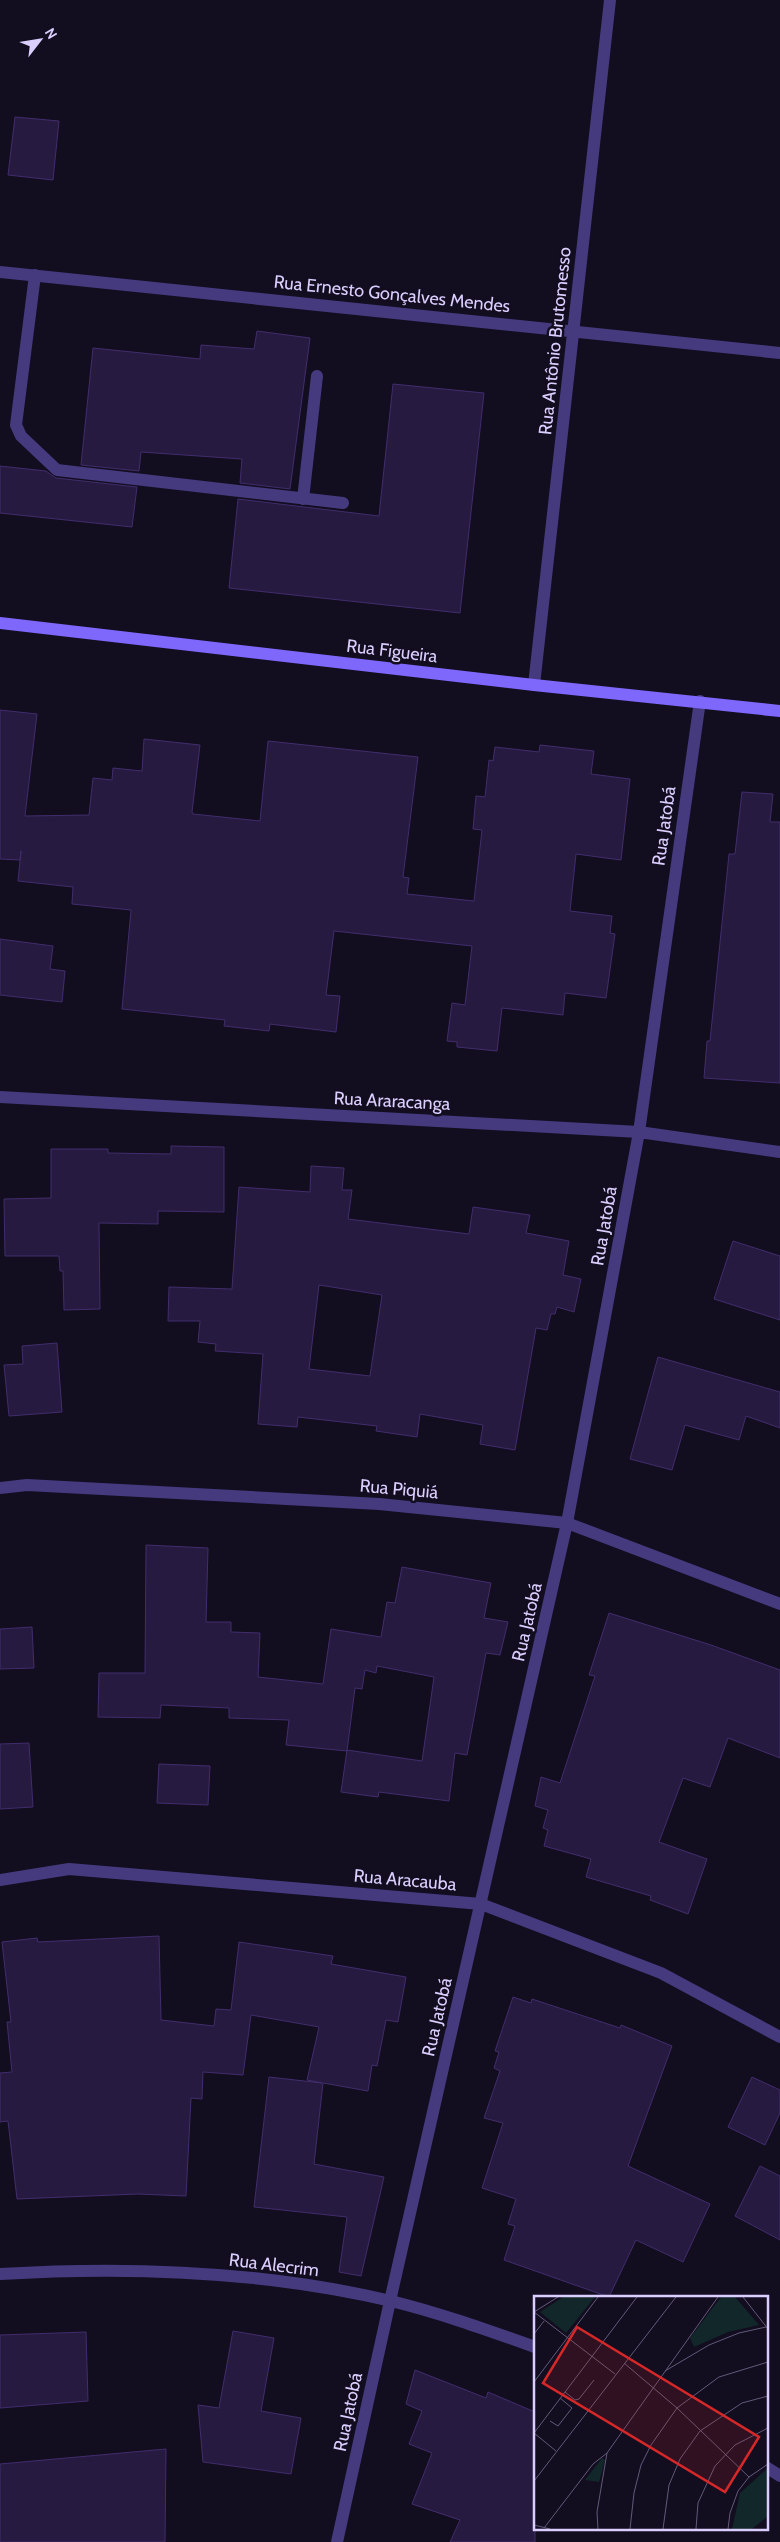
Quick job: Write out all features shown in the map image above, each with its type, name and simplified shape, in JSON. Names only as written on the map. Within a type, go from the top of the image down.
[{"type":"street","name":"Rua Antônio Brutomesso","points":[[534,685],[610,0]]},
{"type":"street","name":"Rua Ernesto Gonçalves Mendes","points":[[0,272],[780,353]]},
{"type":"street","points":[[34,275],[16,426],[21,436],[57,470],[343,503]]},
{"type":"street","points":[[303,499],[317,376]]},
{"type":"street","name":"Rua Figueira","points":[[0,623],[534,685],[700,701],[780,711]]},
{"type":"street","name":"Rua Jatobá","points":[[338,2542],[390,2301],[567,1524],[639,1132],[700,701]]},
{"type":"street","name":"Rua Araracanga","points":[[0,1096],[639,1132],[780,1152]]},
{"type":"street","name":"Rua Piquiá","points":[[0,1488],[28,1485],[369,1503],[567,1524],[780,1604]]},
{"type":"street","name":"Rua Aracauba","points":[[0,1880],[69,1869],[481,1904],[661,1973],[780,2037]]},
{"type":"street","name":"Rua Alecrim","points":[[0,2274],[131,2270],[208,2274],[299,2284],[390,2301],[462,2321],[534,2347]]},
{"type":"street","points":[[768,2468],[780,2476]]},
{"type":"building","points":[[15,117],[59,121],[53,180],[8,175]]},
{"type":"building","points":[[257,331],[310,338],[290,489],[240,483],[242,459],[141,452],[139,471],[81,465],[93,348],[200,359],[201,345],[254,349]]},
{"type":"building","points":[[393,384],[484,393],[460,613],[229,588],[238,499],[379,516]]},
{"type":"building","points":[[0,466],[46,471],[56,478],[137,487],[132,527],[0,513]]},
{"type":"building","points":[[0,710],[37,714],[25,816],[89,815],[93,778],[112,780],[113,768],[142,771],[144,739],[200,745],[193,814],[260,821],[268,741],[418,757],[403,877],[409,878],[407,894],[474,901],[482,830],[473,829],[476,796],[485,797],[489,760],[493,761],[495,747],[539,752],[540,745],[594,751],[591,774],[630,779],[621,860],[576,854],[570,911],[612,916],[610,933],[615,934],[606,998],[565,993],[563,1015],[502,1008],[497,1051],[457,1047],[457,1042],[447,1041],[452,1003],[465,1005],[472,946],[334,931],[326,995],[340,996],[336,1032],[270,1024],[269,1031],[224,1026],[225,1020],[122,1009],[131,910],[72,904],[73,887],[18,881],[21,851],[20,860],[0,859]]},
{"type":"building","points":[[742,792],[773,794],[770,822],[780,822],[780,1083],[704,1078],[707,1041],[710,1041],[729,854],[735,854]]},
{"type":"building","points":[[0,939],[53,946],[50,969],[65,971],[62,1002],[0,995]]},
{"type":"building","points":[[171,1146],[224,1147],[224,1212],[158,1211],[158,1224],[99,1223],[100,1309],[64,1310],[63,1271],[60,1271],[59,1256],[5,1256],[4,1199],[51,1198],[51,1149],[108,1149],[108,1153],[171,1154]]},
{"type":"building","points":[[311,1166],[344,1168],[342,1190],[352,1190],[348,1219],[469,1234],[473,1207],[530,1215],[526,1233],[569,1241],[563,1275],[581,1279],[574,1312],[557,1307],[555,1314],[551,1314],[547,1330],[536,1328],[515,1450],[480,1444],[483,1425],[420,1414],[417,1437],[376,1431],[377,1426],[298,1417],[297,1427],[258,1424],[263,1354],[215,1351],[216,1344],[198,1342],[200,1321],[168,1321],[169,1287],[232,1289],[239,1187],[310,1192]],"holes":[[[319,1285],[382,1295],[370,1376],[309,1369]]]},
{"type":"building","points":[[733,1241],[780,1256],[780,1320],[714,1299]]},
{"type":"building","points":[[57,1343],[62,1412],[9,1416],[4,1365],[23,1364],[22,1346]]},
{"type":"building","points":[[658,1357],[780,1392],[780,1428],[746,1416],[739,1440],[685,1425],[672,1470],[630,1459]]},
{"type":"building","points":[[146,1545],[208,1548],[206,1622],[231,1622],[231,1632],[260,1633],[258,1677],[323,1684],[331,1629],[381,1637],[387,1602],[395,1603],[402,1567],[491,1583],[484,1618],[508,1622],[500,1655],[486,1653],[467,1755],[455,1753],[449,1801],[379,1792],[378,1797],[341,1792],[347,1751],[286,1745],[289,1720],[229,1718],[229,1708],[161,1705],[160,1718],[98,1717],[99,1673],[145,1673]],"holes":[[[377,1666],[434,1677],[422,1761],[347,1750],[355,1688],[362,1689],[365,1670],[376,1673]]]},
{"type":"building","points":[[609,1613],[711,1645],[780,1670],[780,1758],[728,1738],[710,1787],[683,1778],[659,1842],[707,1859],[688,1914],[650,1900],[651,1896],[586,1877],[591,1859],[544,1846],[548,1830],[543,1828],[548,1810],[535,1806],[541,1777],[560,1783],[595,1676],[589,1675]]},
{"type":"building","points":[[32,1627],[34,1668],[0,1669],[0,1629]]},
{"type":"building","points":[[29,1743],[33,1807],[0,1809],[0,1744]]},
{"type":"building","points":[[159,1764],[210,1766],[208,1805],[157,1803]]},
{"type":"building","points":[[159,1936],[161,2020],[214,2026],[216,2009],[231,2010],[239,1942],[333,1956],[331,1964],[406,1977],[398,2022],[386,2020],[377,2066],[372,2065],[368,2091],[323,2083],[314,2164],[384,2177],[361,2276],[339,2272],[347,2217],[254,2207],[269,2077],[322,2083],[307,2080],[319,2027],[251,2015],[243,2075],[203,2072],[202,2099],[191,2098],[186,2196],[138,2194],[17,2199],[8,2121],[0,2122],[0,2073],[12,2072],[7,2022],[11,2022],[2,1942],[37,1938],[38,1942]]},
{"type":"building","points":[[513,1997],[531,2003],[532,1999],[620,2028],[621,2025],[672,2046],[628,2166],[710,2204],[683,2262],[636,2240],[609,2296],[606,2296],[504,2260],[515,2226],[508,2224],[516,2199],[482,2188],[503,2123],[484,2118],[500,2071],[494,2068],[499,2052],[495,2051]]},
{"type":"building","points":[[752,2077],[780,2090],[780,2113],[765,2145],[728,2127]]},
{"type":"building","points":[[760,2166],[780,2176],[780,2240],[735,2216]]},
{"type":"building","points":[[233,2331],[274,2338],[261,2411],[301,2418],[291,2474],[203,2462],[198,2405],[219,2408]]},
{"type":"building","points":[[86,2332],[88,2401],[0,2408],[0,2335]]},
{"type":"building","points":[[415,2370],[486,2398],[488,2392],[534,2412],[535,2542],[450,2542],[460,2520],[412,2504],[432,2453],[409,2444],[422,2411],[406,2404]]},
{"type":"building","points":[[166,2449],[165,2542],[0,2542],[0,2464]]}]
